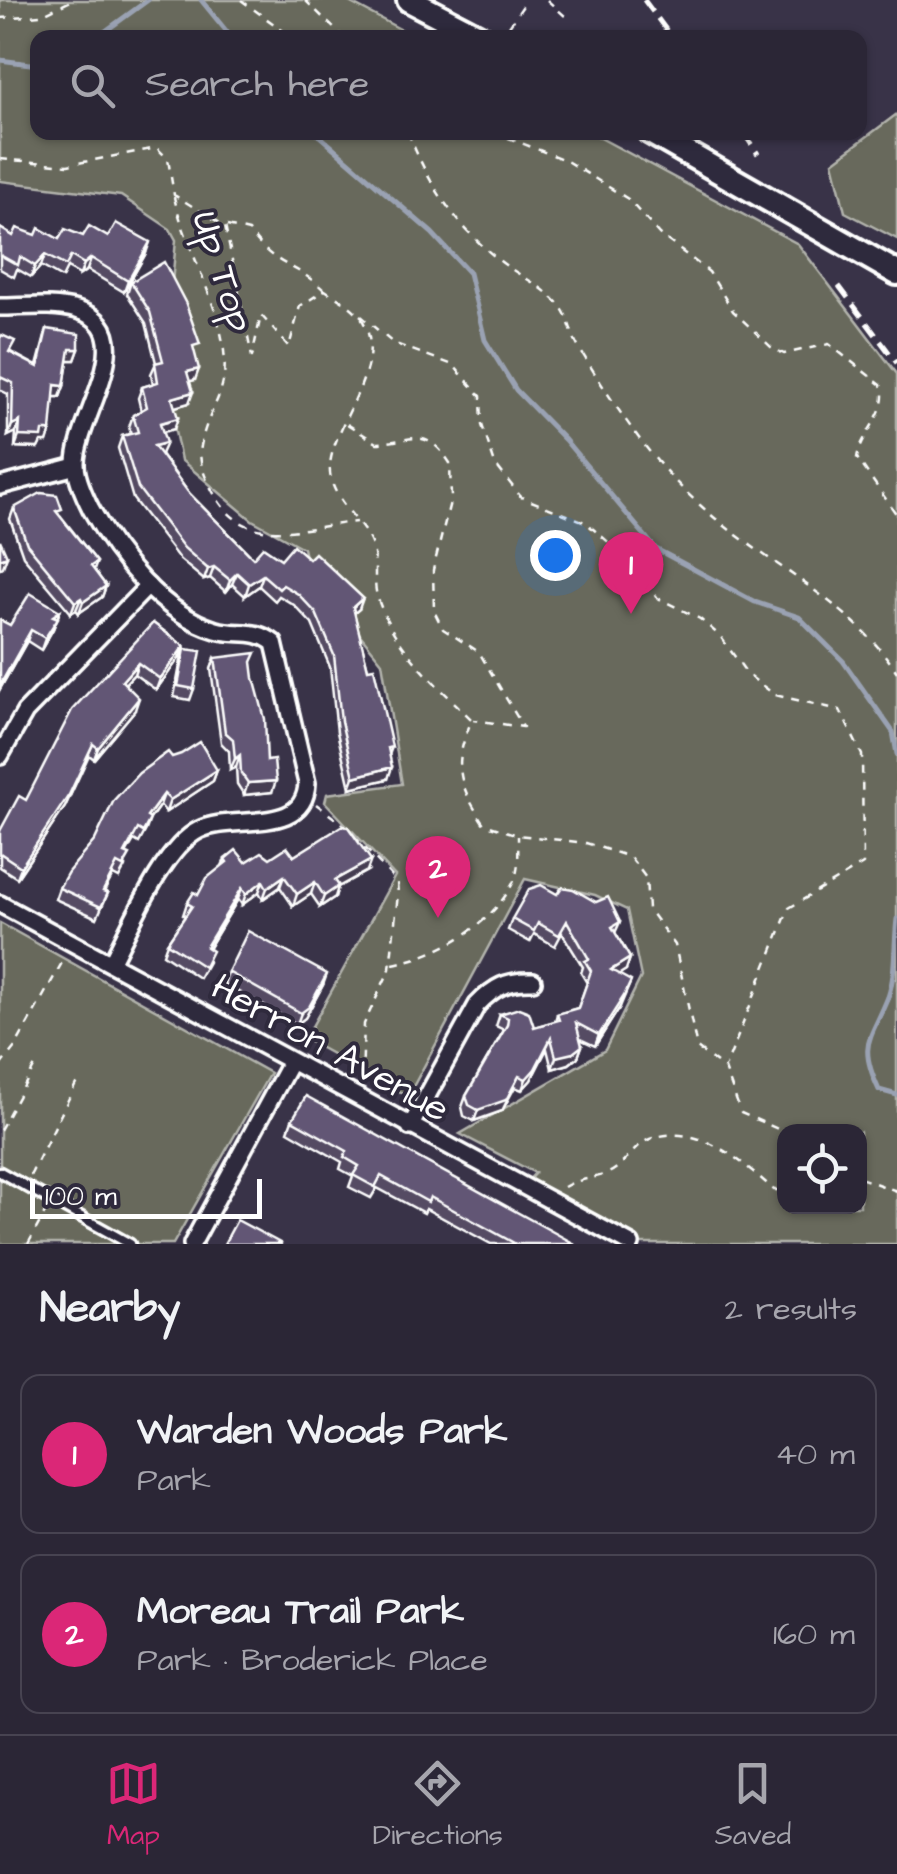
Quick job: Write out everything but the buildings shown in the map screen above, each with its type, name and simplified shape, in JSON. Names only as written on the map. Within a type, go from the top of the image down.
[{"type":"main road","points":[[409,0],[467,30]]},
{"type":"main road","points":[[664,140],[897,273]]},
{"type":"street","points":[[0,306],[72,308],[96,320],[106,332],[110,346],[106,366],[81,434],[76,466],[92,510],[148,586],[190,618],[218,630],[262,633],[274,643],[307,784],[306,798],[294,812],[279,818],[219,823],[184,840],[110,963]]},
{"type":"street","points":[[0,486],[76,466]]},
{"type":"street","points":[[0,756],[25,712],[148,586]]},
{"type":"street","name":"Herron Avenue","points":[[0,904],[410,1128],[632,1244]]},
{"type":"street","points":[[410,1128],[478,1006],[492,989],[512,981],[532,981]]},
{"type":"street","points":[[192,1244],[290,1063]]},
{"type":"lane","points":[[0,1172],[130,1244]]},
{"type":"path","points":[[0,18],[41,15],[73,0]]},
{"type":"path","points":[[241,0],[282,30]]},
{"type":"path","points":[[305,0],[336,30]]},
{"type":"path","points":[[508,26],[527,0]]},
{"type":"path","points":[[547,0],[566,17]]},
{"type":"path","points":[[411,140],[421,168],[464,226],[495,258],[540,287],[563,309],[575,341],[616,409],[669,478],[704,510],[832,602],[872,638],[897,672]]},
{"type":"path","points":[[513,140],[565,160],[628,199],[659,234],[709,272],[733,310],[772,348],[784,354],[828,344],[881,384],[885,394],[882,407],[859,446],[857,458],[897,515]]},
{"type":"path","name":"Up Top","points":[[0,159],[68,165],[157,148],[168,159],[174,195],[224,351],[224,394],[200,450],[203,472],[233,522],[260,531],[357,522]]},
{"type":"path","points":[[174,195],[225,226],[248,231],[267,256],[301,268],[393,343],[452,365],[481,396],[482,424],[495,464],[521,497],[584,522],[638,568],[656,596],[700,619],[720,636],[748,676],[775,695],[840,710],[862,755],[863,864],[789,908],[725,1069]]},
{"type":"path","points":[[225,226],[252,357],[261,315],[290,347],[300,306],[326,290]]},
{"type":"path","points":[[344,422],[376,443],[405,435],[428,440],[450,463],[451,498],[434,570],[434,611],[442,629],[479,652],[498,689],[524,721],[523,728],[472,720],[408,654],[389,628],[376,594],[373,548],[337,495],[329,467],[344,422],[364,375],[370,345],[358,314]]},
{"type":"path","points":[[472,720],[458,750],[464,792],[484,824],[518,835],[586,842],[630,857],[646,878],[648,909],[674,945],[696,1048],[725,1069],[741,1112],[777,1128]]},
{"type":"path","points":[[306,798],[332,813],[397,882],[391,964],[384,988],[364,1024],[362,1080]]},
{"type":"path","points":[[391,964],[422,958],[444,948],[496,904],[513,884],[518,835]]},
{"type":"path","points":[[0,1066],[16,1047],[64,959]]},
{"type":"path","points":[[0,1130],[36,1064]]},
{"type":"path","points":[[24,1186],[78,1078]]},
{"type":"path","points":[[545,1198],[581,1177],[608,1173],[651,1139],[696,1137],[741,1160],[777,1190]]},
{"type":"path","points":[[867,1180],[897,1191]]},
{"type":"path","points":[[28,1244],[51,1200]]},
{"type":"green space","points":[[0,0],[345,0],[402,30],[30,30],[30,140],[604,140],[798,244],[897,374],[897,1244],[640,1244],[524,1185],[535,1173],[460,1134],[605,1050],[641,977],[627,910],[595,895],[525,879],[408,1096],[305,1039],[395,876],[325,802],[327,794],[402,784],[382,662],[308,570],[303,548],[252,520],[181,460],[173,422],[171,295],[176,240],[170,229],[121,196],[0,181]]},
{"type":"green space","points":[[897,114],[897,239],[845,212],[833,162]]},
{"type":"green space","points":[[0,923],[270,1073],[173,1244],[0,1244]]},
{"type":"waterway","points":[[107,30],[148,0]]},
{"type":"waterway","points":[[201,0],[225,30]]},
{"type":"waterway","points":[[0,60],[30,64]]},
{"type":"waterway","points":[[324,140],[432,233],[469,273],[485,340],[516,390],[565,440],[656,549],[755,602],[799,617],[843,661],[893,732],[897,754]]},
{"type":"waterway","points":[[897,919],[891,988],[868,1051],[879,1090],[897,1095]]},
{"type":"railway","points":[[644,0],[666,30]]},
{"type":"railway","points":[[748,140],[758,154]]},
{"type":"railway","points":[[839,286],[897,363]]},
{"type":"place","name":"Warden Woods Park","points":[[631,614]]},
{"type":"place","name":"Moreau Trail Park","points":[[438,918]]}]
